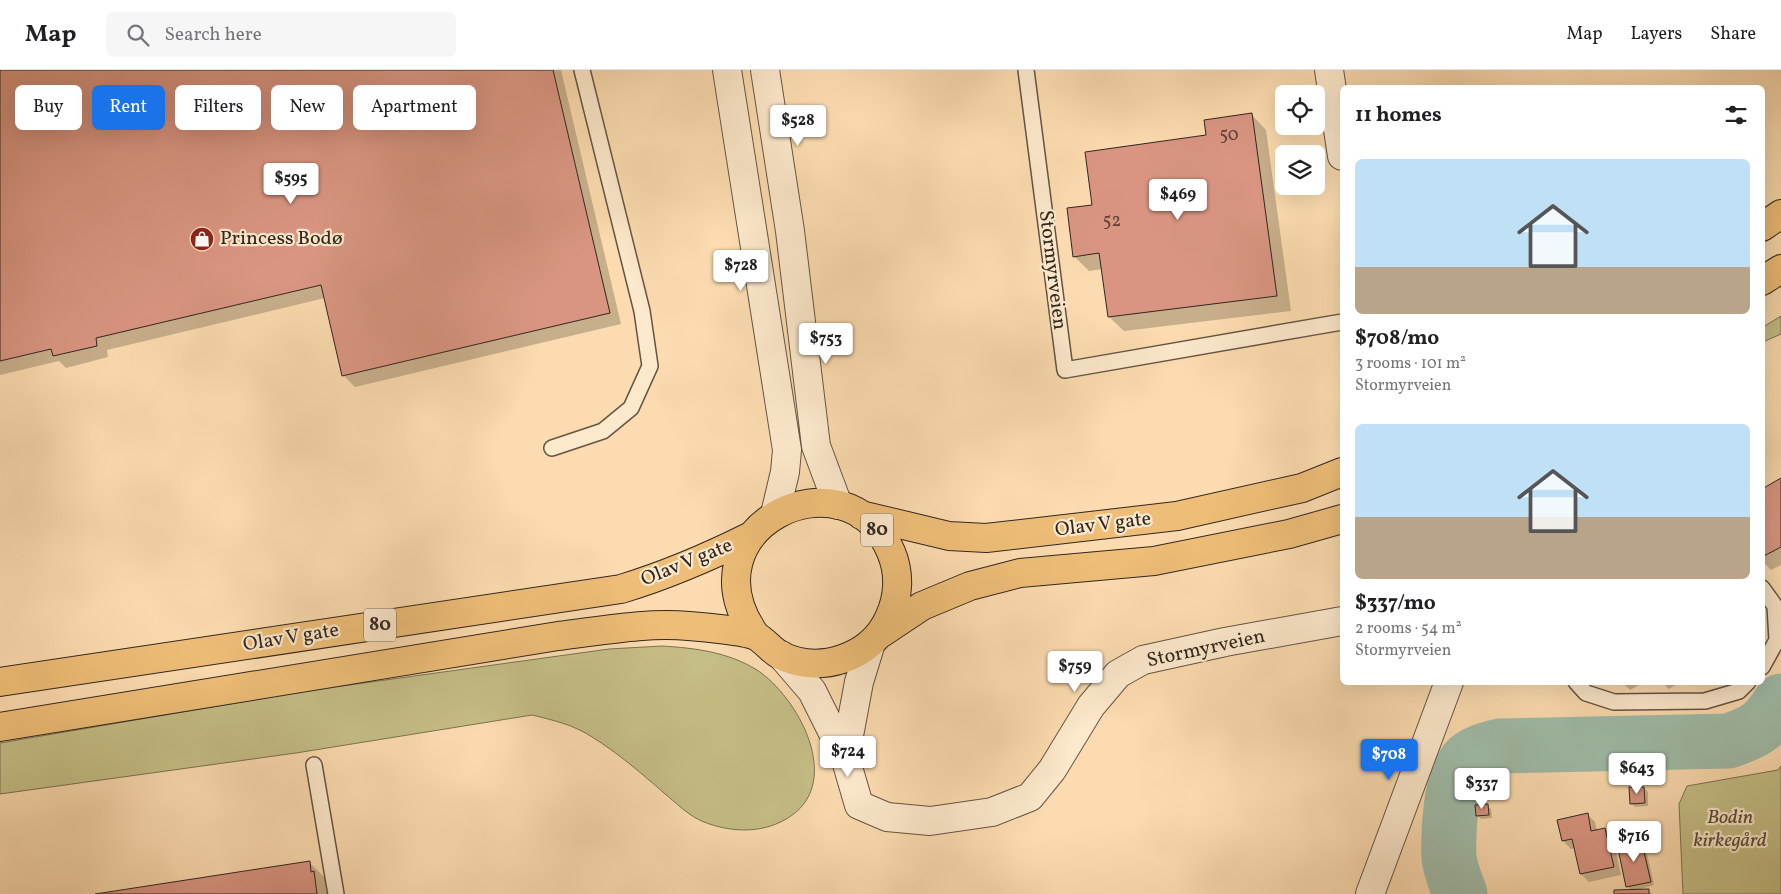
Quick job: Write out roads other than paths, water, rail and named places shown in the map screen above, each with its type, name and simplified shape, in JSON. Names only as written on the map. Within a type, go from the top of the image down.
[{"type":"highway","points":[[1765,225],[1781,214]]},
{"type":"highway","name":"Olav V gate","points":[[0,682],[621,589],[662,577],[702,561],[751,536],[775,514],[795,505],[817,502],[949,536],[986,538],[1178,516],[1302,488],[1340,473]]},
{"type":"highway","name":"Olav V gate","points":[[849,510],[875,527],[887,543],[895,561],[898,580],[896,600],[889,619],[875,639]]},
{"type":"highway","name":"Olav V gate","points":[[751,536],[742,551],[737,568],[736,587],[739,604],[746,622],[756,636],[781,655],[796,661],[828,663],[851,656],[922,606],[970,586],[1020,573],[1154,561],[1289,534],[1340,520]]},
{"type":"highway","name":"Olav V gate","points":[[0,727],[558,636],[642,626],[688,626],[756,636]]},
{"type":"street","points":[[727,70],[787,450],[785,472],[775,514]]},
{"type":"street","points":[[765,70],[790,231],[816,446],[849,510]]},
{"type":"street","points":[[1329,70],[1340,143]]},
{"type":"street","name":"Stormyrveien","points":[[845,757],[859,805],[887,817],[930,821],[992,812],[1030,796],[1052,770],[1091,706],[1118,674],[1144,660],[1225,642],[1340,621]]},
{"type":"street","points":[[845,757],[860,682],[875,639]]},
{"type":"street","points":[[781,655],[812,691],[845,757]]},
{"type":"street","points":[[1370,894],[1448,685]]},
{"type":"lane","points":[[552,448],[602,431],[631,408],[650,366],[642,311],[582,70]]},
{"type":"lane","name":"Stormyrveien","points":[[1026,70],[1065,370],[1340,322]]},
{"type":"lane","points":[[1765,592],[1775,606],[1780,635],[1765,661]]},
{"type":"lane","points":[[1579,685],[1586,693],[1614,702],[1705,701],[1739,692],[1745,685]]},
{"type":"lane","points":[[314,765],[336,894]]},
{"type":"waterway","points":[[1460,894],[1450,862],[1451,805],[1457,778],[1462,767],[1472,756],[1500,746],[1728,741],[1759,727],[1770,717],[1781,701]]},
{"type":"place","name":"Princess Bodø","points":[[202,239]]},
{"type":"park label","name":"Bodin kirkegård","points":[[1730,830]]}]
